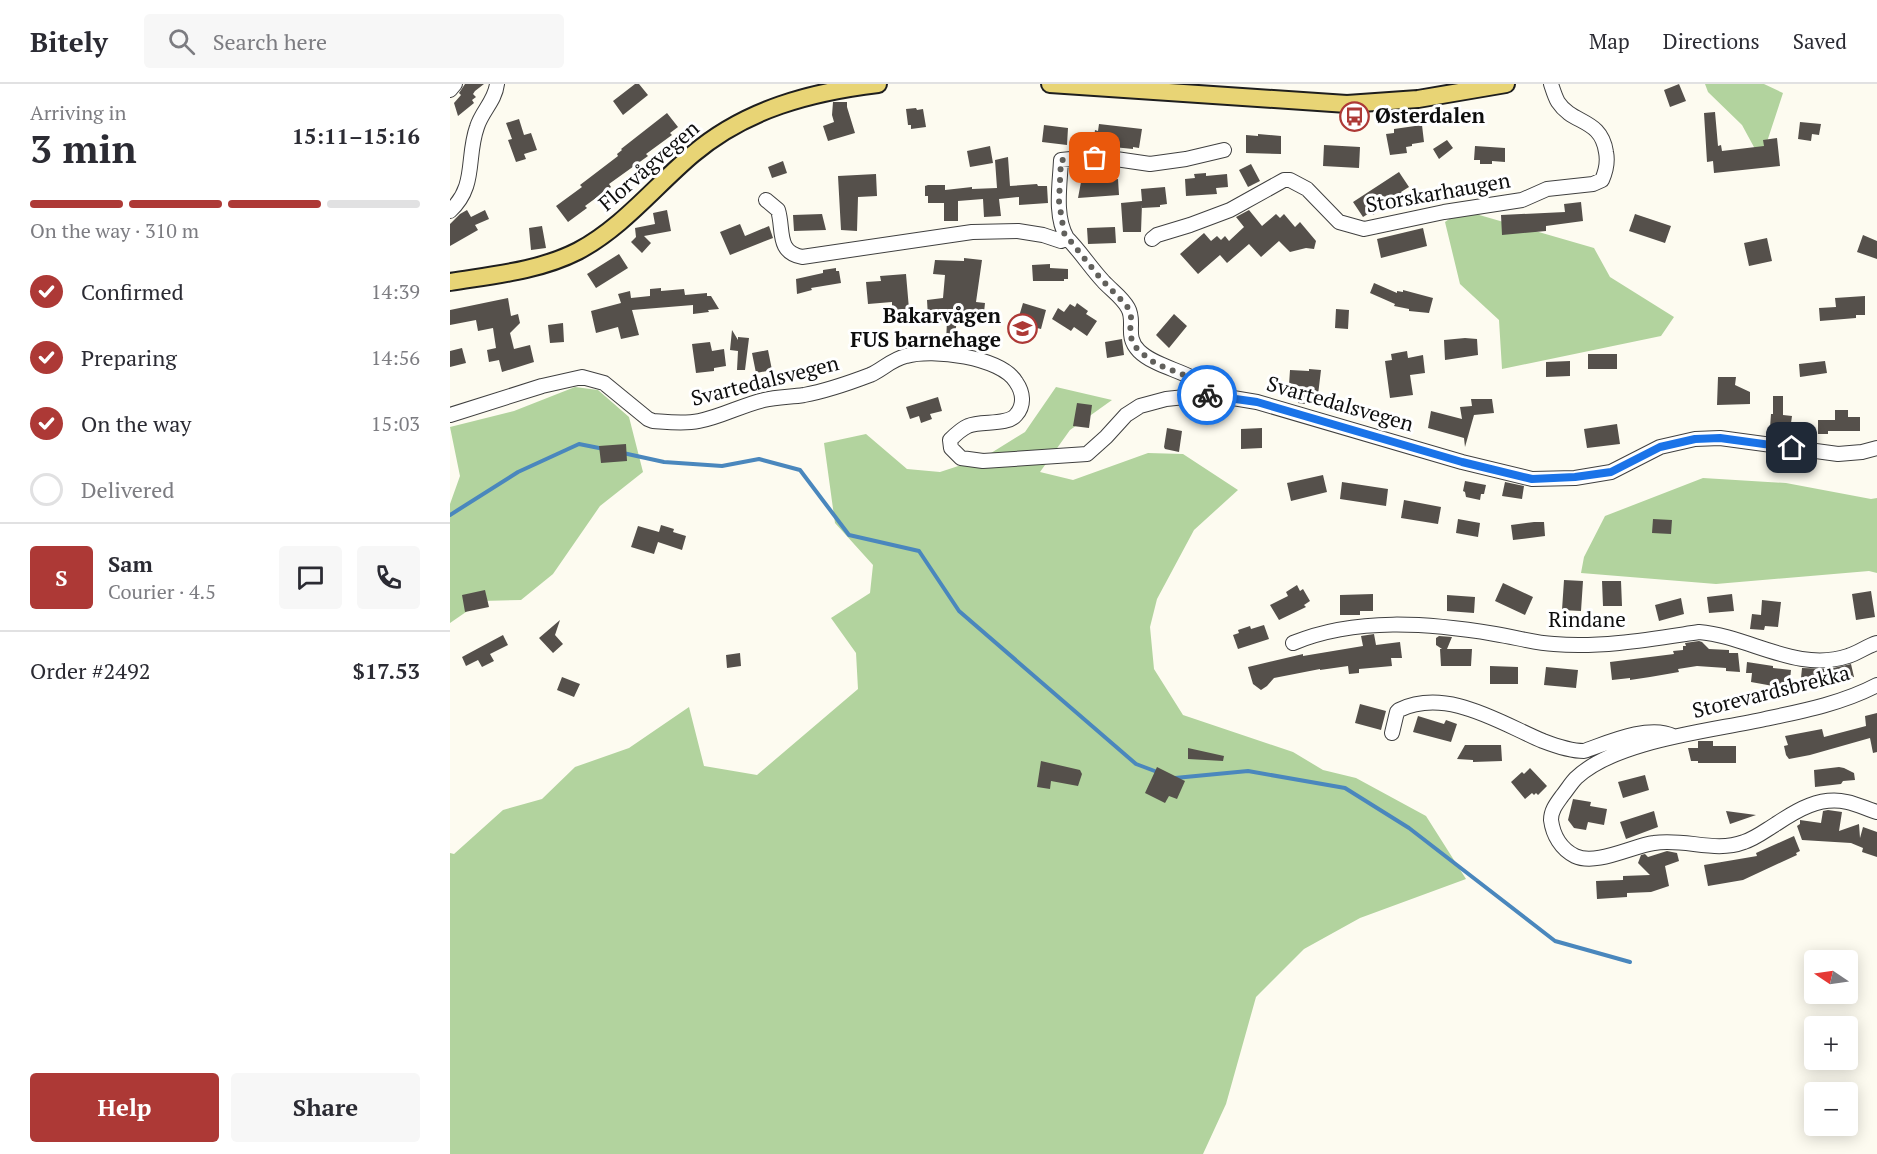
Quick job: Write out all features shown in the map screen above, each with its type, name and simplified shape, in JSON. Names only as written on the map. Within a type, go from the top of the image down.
[{"type":"main road","name":"Florvågvegen","points":[[450,282],[528,269],[569,255],[602,237],[694,153],[737,124],[765,110],[798,98],[878,84]]},
{"type":"main road","points":[[1050,84],[1347,104],[1418,99],[1506,84]]},
{"type":"street","points":[[450,90],[455,84]]},
{"type":"street","points":[[450,211],[460,201],[468,184],[477,125],[493,98],[497,84]]},
{"type":"street","name":"Storskarhaugen","points":[[1152,239],[1157,235],[1230,210],[1284,180],[1290,180],[1307,189],[1339,222],[1364,229],[1444,212],[1522,200],[1556,187],[1593,184],[1602,180],[1607,164],[1602,135],[1594,127],[1567,111],[1558,102],[1551,84]]},
{"type":"street","points":[[1204,395],[1204,387],[1197,380],[1156,364],[1139,351],[1130,335],[1131,317],[1127,306],[1067,238],[1062,224],[1059,201],[1061,160],[1109,158],[1150,164],[1224,150]]},
{"type":"street","points":[[766,200],[778,210],[783,245],[790,254],[802,257],[972,232],[1018,231],[1061,241],[1067,238]]},
{"type":"street","name":"Svartedalsvegen","points":[[450,415],[542,386],[582,377],[604,383],[653,421],[700,421],[764,400],[832,388],[870,375],[906,356],[934,353],[959,356],[1000,368],[1009,373],[1018,385],[1023,400],[1016,415],[1005,421],[968,426],[950,440],[951,448],[961,458],[990,462],[1087,454],[1135,408],[1166,399],[1204,395],[1257,402],[1462,462],[1532,479],[1575,477],[1611,472],[1660,447],[1695,439],[1720,438],[1839,454],[1877,448]]},
{"type":"street","name":"Rindane","points":[[1293,643],[1326,632],[1395,624],[1451,628],[1562,645],[1610,644],[1699,632],[1712,633],[1780,654],[1811,660],[1847,657],[1877,643]]},
{"type":"street","name":"Storevardsbrekka","points":[[1877,685],[1857,695],[1814,707],[1675,737],[1604,760],[1577,777],[1553,808],[1552,813],[1554,834],[1564,848],[1577,857],[1588,858],[1654,843],[1674,842],[1724,846],[1744,843],[1790,815],[1816,803],[1846,801],[1877,812]]},
{"type":"street","name":"Storevardsbrekka","points":[[1392,733],[1399,710],[1424,702],[1463,707],[1483,713],[1516,730],[1557,746],[1578,751],[1643,733],[1655,732],[1675,737]]},
{"type":"green space","points":[[1705,84],[1764,84],[1783,93],[1761,160],[1742,125],[1708,92]]},
{"type":"green space","points":[[1462,210],[1594,248],[1610,277],[1674,317],[1661,336],[1502,369],[1499,320],[1460,284],[1445,222]]},
{"type":"green space","points":[[575,387],[598,390],[629,417],[643,472],[600,506],[553,574],[521,600],[482,601],[450,623],[450,504],[460,476],[450,427],[514,411]]},
{"type":"green space","points":[[1056,387],[1112,400],[1070,430],[1040,472],[1073,480],[1148,453],[1183,454],[1238,490],[1194,530],[1157,599],[1150,627],[1154,669],[1183,715],[1293,752],[1323,770],[1356,778],[1426,816],[1466,879],[1360,918],[1304,949],[1256,997],[1226,1104],[1203,1154],[450,1154],[450,853],[454,854],[503,810],[542,799],[575,767],[629,748],[689,707],[704,766],[757,775],[858,689],[856,653],[831,618],[870,593],[873,565],[835,523],[824,443],[866,434],[907,469],[940,472],[983,458],[1025,432]]},
{"type":"green space","points":[[1703,478],[1786,483],[1871,499],[1877,498],[1877,573],[1869,571],[1716,584],[1581,573],[1584,557],[1605,516]]},
{"type":"building","points":[[465,84],[484,84],[473,94],[476,97],[472,100],[474,103],[458,116],[454,103],[461,95],[459,93]]},
{"type":"building","points":[[635,84],[639,84],[648,95],[623,115],[613,101]]},
{"type":"building","points":[[1679,84],[1686,101],[1670,107],[1664,90]]},
{"type":"building","points":[[833,102],[847,102],[855,133],[828,141],[823,126],[834,122]]},
{"type":"building","points":[[916,108],[917,110],[923,109],[926,127],[911,129],[911,125],[908,125],[906,109]]},
{"type":"building","points":[[1715,112],[1718,146],[1721,145],[1722,151],[1764,146],[1763,140],[1777,138],[1780,166],[1714,173],[1713,161],[1707,162],[1704,113]]},
{"type":"building","points":[[667,113],[678,127],[670,133],[672,135],[646,154],[648,156],[609,184],[611,187],[568,222],[556,206],[582,187],[580,185],[618,156],[621,149]]},
{"type":"building","points":[[519,119],[524,135],[531,133],[537,150],[524,154],[526,159],[516,162],[508,140],[512,139],[506,123]]},
{"type":"building","points":[[1800,122],[1821,124],[1819,135],[1812,134],[1811,141],[1798,139]]},
{"type":"building","points":[[1099,124],[1142,129],[1139,148],[1093,145],[1095,130],[1098,131]]},
{"type":"building","points":[[1044,125],[1068,128],[1067,145],[1042,142]]},
{"type":"building","points":[[1422,125],[1424,142],[1406,147],[1407,153],[1390,155],[1386,134],[1394,133],[1394,129]]},
{"type":"building","points":[[1258,134],[1281,136],[1281,154],[1246,153],[1246,135],[1258,136]]},
{"type":"building","points":[[1447,140],[1453,148],[1439,159],[1433,149]]},
{"type":"building","points":[[1324,145],[1360,147],[1359,168],[1323,166]]},
{"type":"building","points":[[990,146],[993,163],[970,167],[967,151]]},
{"type":"building","points":[[1475,146],[1505,148],[1505,162],[1492,161],[1492,164],[1480,164],[1480,160],[1474,160]]},
{"type":"building","points":[[1008,157],[1010,186],[1037,184],[1047,186],[1048,203],[1019,205],[1019,197],[999,199],[1001,216],[984,217],[983,199],[958,201],[958,221],[944,221],[944,203],[928,203],[925,186],[928,185],[945,185],[945,190],[972,187],[972,189],[997,188],[995,160]]},
{"type":"building","points":[[783,161],[787,173],[772,178],[768,167]]},
{"type":"building","points":[[1251,164],[1260,181],[1248,187],[1239,170]]},
{"type":"building","points":[[1399,172],[1409,187],[1401,192],[1403,195],[1373,215],[1371,212],[1363,217],[1353,202]]},
{"type":"building","points":[[1206,173],[1206,176],[1227,174],[1228,187],[1216,188],[1217,194],[1186,196],[1185,179],[1195,178],[1194,174]]},
{"type":"building","points":[[876,174],[877,196],[858,197],[857,231],[841,230],[838,176]]},
{"type":"building","points":[[1118,179],[1119,195],[1078,198],[1081,182]]},
{"type":"building","points":[[1165,187],[1167,204],[1160,205],[1160,207],[1142,208],[1142,204],[1141,232],[1123,232],[1121,203],[1142,201],[1141,189]]},
{"type":"building","points":[[1581,202],[1583,221],[1546,226],[1546,231],[1502,235],[1501,215],[1565,212],[1564,204]]},
{"type":"building","points":[[467,210],[471,217],[485,210],[489,219],[475,225],[478,230],[450,246],[450,224]]},
{"type":"building","points":[[667,210],[671,231],[644,236],[651,243],[642,253],[631,242],[636,237],[635,228],[655,224],[653,213]]},
{"type":"building","points":[[1249,210],[1262,226],[1276,214],[1280,218],[1284,214],[1295,227],[1300,222],[1316,241],[1314,249],[1306,248],[1290,252],[1279,241],[1261,257],[1249,244],[1227,263],[1220,255],[1198,274],[1180,254],[1204,233],[1211,241],[1217,236],[1221,240],[1225,236],[1229,241],[1244,227],[1236,217]]},
{"type":"building","points":[[822,214],[826,230],[794,231],[793,215]]},
{"type":"building","points":[[1635,214],[1671,226],[1665,243],[1629,231]]},
{"type":"building","points":[[740,224],[745,236],[769,226],[773,238],[730,255],[720,232]]},
{"type":"building","points":[[542,226],[546,248],[531,250],[529,228]]},
{"type":"building","points":[[1115,227],[1116,243],[1088,244],[1087,228]]},
{"type":"building","points":[[1423,228],[1427,246],[1381,258],[1377,239]]},
{"type":"building","points":[[1863,235],[1877,241],[1877,259],[1857,252]]},
{"type":"building","points":[[1767,238],[1772,261],[1749,266],[1744,243]]},
{"type":"building","points":[[619,254],[628,268],[596,288],[587,274]]},
{"type":"building","points":[[964,258],[982,260],[976,302],[985,303],[983,322],[957,319],[954,343],[946,342],[947,321],[938,320],[938,316],[928,317],[927,300],[943,298],[945,275],[933,274],[935,260],[964,261]]},
{"type":"building","points":[[1050,264],[1050,268],[1068,269],[1068,279],[1033,281],[1032,265]]},
{"type":"building","points":[[836,268],[836,271],[839,271],[841,283],[811,288],[812,290],[797,294],[796,279]]},
{"type":"building","points":[[906,274],[909,309],[892,310],[892,302],[868,304],[866,282],[881,281],[880,276]]},
{"type":"building","points":[[1374,283],[1397,293],[1403,290],[1433,298],[1429,313],[1409,311],[1409,309],[1394,306],[1395,304],[1370,293]]},
{"type":"building","points":[[661,288],[661,291],[684,289],[685,295],[707,293],[719,309],[693,314],[693,305],[632,310],[639,335],[621,339],[618,327],[596,333],[591,311],[621,303],[618,294],[630,291],[631,298],[650,296],[650,289]]},
{"type":"building","points":[[1865,296],[1865,315],[1820,321],[1819,308],[1836,307],[1835,298]]},
{"type":"building","points":[[508,298],[511,316],[518,314],[520,323],[510,333],[514,349],[530,345],[534,362],[502,372],[499,360],[489,362],[487,350],[496,348],[493,328],[478,331],[476,320],[450,325],[450,310]]},
{"type":"building","points":[[1023,303],[1046,310],[1041,329],[1017,323]]},
{"type":"building","points":[[1077,303],[1088,311],[1086,314],[1097,321],[1087,336],[1074,327],[1071,331],[1052,319],[1058,308],[1064,312],[1070,304],[1075,307]]},
{"type":"building","points":[[1336,309],[1349,310],[1348,329],[1335,328]]},
{"type":"building","points":[[1174,314],[1187,326],[1169,348],[1156,335]]},
{"type":"building","points":[[563,323],[564,342],[550,343],[548,325]]},
{"type":"building","points":[[732,330],[738,340],[738,337],[749,338],[745,370],[737,370],[738,351],[730,350]]},
{"type":"building","points":[[1122,339],[1124,355],[1107,358],[1105,342]]},
{"type":"building","points":[[1477,339],[1478,355],[1445,360],[1444,340]]},
{"type":"building","points":[[710,342],[712,351],[724,349],[726,366],[714,368],[714,371],[696,373],[692,344]]},
{"type":"building","points":[[462,348],[466,363],[450,367],[450,351]]},
{"type":"building","points":[[768,350],[772,370],[756,373],[752,353]]},
{"type":"building","points":[[1407,351],[1408,358],[1423,355],[1425,373],[1410,375],[1413,395],[1390,398],[1385,361],[1392,360],[1391,354]]},
{"type":"building","points":[[1588,354],[1617,354],[1617,369],[1588,369]]},
{"type":"building","points":[[1570,361],[1570,376],[1546,377],[1546,362]]},
{"type":"building","points":[[1825,361],[1827,373],[1800,377],[1799,364]]},
{"type":"building","points":[[1309,369],[1321,370],[1318,395],[1322,396],[1321,406],[1298,403],[1299,386],[1289,385],[1290,370],[1309,371]]},
{"type":"building","points":[[1718,377],[1736,377],[1735,385],[1750,392],[1750,404],[1717,405]]},
{"type":"building","points":[[1773,396],[1783,396],[1783,415],[1792,416],[1790,430],[1770,428]]},
{"type":"building","points":[[938,397],[942,411],[930,414],[932,419],[921,423],[919,416],[910,419],[906,407]]},
{"type":"building","points":[[1471,399],[1492,399],[1494,413],[1474,415],[1465,447],[1464,438],[1428,428],[1431,411],[1462,419],[1460,407],[1472,406]]},
{"type":"building","points":[[1077,403],[1092,405],[1089,428],[1073,426]]},
{"type":"building","points":[[1835,410],[1848,410],[1848,417],[1860,417],[1860,431],[1828,431],[1828,434],[1818,434],[1818,420],[1835,420]]},
{"type":"building","points":[[1617,424],[1620,444],[1587,448],[1584,429]]},
{"type":"building","points":[[1167,428],[1182,431],[1179,452],[1164,447]]},
{"type":"building","points":[[1262,428],[1262,448],[1241,449],[1241,429]]},
{"type":"building","points":[[626,444],[627,461],[601,463],[599,446]]},
{"type":"building","points":[[1323,475],[1327,492],[1291,501],[1287,483]]},
{"type":"building","points":[[1465,481],[1486,485],[1480,500],[1466,497],[1463,491]]},
{"type":"building","points":[[1342,482],[1388,489],[1386,506],[1340,499]]},
{"type":"building","points":[[1505,482],[1524,486],[1522,499],[1502,496]]},
{"type":"building","points":[[1404,500],[1441,507],[1438,524],[1401,518]]},
{"type":"building","points":[[1458,519],[1480,523],[1478,537],[1456,533]]},
{"type":"building","points":[[1653,519],[1672,520],[1671,534],[1652,533]]},
{"type":"building","points":[[1544,522],[1545,536],[1513,540],[1511,525]]},
{"type":"building","points":[[661,525],[686,536],[682,550],[658,542],[654,554],[631,547],[638,526],[659,532]]},
{"type":"building","points":[[1564,580],[1583,581],[1581,611],[1562,610]]},
{"type":"building","points":[[1602,581],[1621,581],[1622,606],[1603,606]]},
{"type":"building","points":[[1503,583],[1533,597],[1525,615],[1495,601]]},
{"type":"building","points":[[1297,585],[1300,591],[1303,589],[1310,601],[1304,605],[1306,607],[1279,620],[1270,605],[1288,596],[1286,592]]},
{"type":"building","points":[[485,590],[489,607],[465,612],[462,595]]},
{"type":"building","points":[[1871,591],[1875,617],[1856,620],[1852,594]]},
{"type":"building","points":[[1373,594],[1373,611],[1360,611],[1360,615],[1340,615],[1340,595]]},
{"type":"building","points":[[1732,594],[1734,611],[1709,613],[1707,597]]},
{"type":"building","points":[[1447,595],[1475,597],[1474,613],[1447,611]]},
{"type":"building","points":[[1681,598],[1684,614],[1659,621],[1655,605]]},
{"type":"building","points":[[1762,600],[1781,602],[1778,627],[1765,626],[1764,630],[1750,629],[1752,614],[1761,615]]},
{"type":"building","points":[[560,620],[555,635],[563,644],[553,653],[539,638]]},
{"type":"building","points":[[1264,625],[1269,639],[1238,649],[1233,635],[1239,633],[1238,630]]},
{"type":"building","points":[[1374,634],[1376,645],[1400,642],[1402,658],[1391,658],[1392,666],[1359,669],[1359,673],[1349,674],[1348,666],[1274,678],[1261,690],[1253,684],[1248,667],[1303,654],[1303,656],[1363,646],[1361,636]]},
{"type":"building","points":[[503,635],[508,645],[490,654],[494,661],[482,667],[478,660],[466,666],[462,657]]},
{"type":"building","points":[[1439,636],[1452,637],[1447,649],[1472,649],[1471,666],[1441,666],[1440,649],[1442,649],[1436,645],[1436,638]]},
{"type":"building","points":[[1699,641],[1709,649],[1738,653],[1740,672],[1726,671],[1726,668],[1697,666],[1650,677],[1612,680],[1610,662],[1674,654],[1673,651],[1683,650],[1685,643]]},
{"type":"building","points":[[740,653],[741,666],[727,668],[726,655]]},
{"type":"building","points":[[1747,662],[1791,670],[1789,689],[1751,682],[1752,673],[1746,673]]},
{"type":"building","points":[[1851,664],[1854,677],[1827,682],[1801,678],[1802,668],[1829,669]]},
{"type":"building","points":[[1490,666],[1518,667],[1518,684],[1490,684]]},
{"type":"building","points":[[1546,667],[1578,670],[1576,688],[1544,685]]},
{"type":"building","points":[[562,677],[580,684],[574,697],[557,690]]},
{"type":"building","points":[[1360,704],[1386,711],[1381,730],[1355,723]]},
{"type":"building","points":[[1877,713],[1877,752],[1873,753],[1870,738],[1810,755],[1789,759],[1786,755],[1784,746],[1788,745],[1785,736],[1822,729],[1824,737],[1866,726],[1865,716]]},
{"type":"building","points":[[1418,716],[1444,724],[1446,720],[1457,724],[1451,742],[1413,732]]},
{"type":"building","points":[[1698,741],[1713,741],[1713,746],[1736,746],[1736,763],[1691,761],[1688,748],[1698,748]]},
{"type":"building","points":[[1465,745],[1501,745],[1502,761],[1473,762],[1473,760],[1457,759]]},
{"type":"building","points":[[1188,748],[1224,756],[1223,761],[1188,759]]},
{"type":"building","points":[[1041,761],[1080,770],[1082,774],[1078,786],[1051,781],[1050,789],[1037,787]]},
{"type":"building","points":[[1157,767],[1185,781],[1177,799],[1169,796],[1165,803],[1145,793]]},
{"type":"building","points":[[1839,767],[1854,773],[1855,780],[1815,787],[1814,770]]},
{"type":"building","points":[[1530,768],[1547,786],[1538,795],[1532,793],[1525,799],[1511,782]]},
{"type":"building","points":[[1645,775],[1649,790],[1623,798],[1618,782]]},
{"type":"building","points":[[1573,799],[1591,802],[1590,806],[1607,809],[1604,825],[1588,822],[1586,830],[1574,828],[1568,820]]},
{"type":"building","points":[[1654,811],[1658,827],[1626,839],[1620,822]]},
{"type":"building","points":[[1726,811],[1756,815],[1730,824]]},
{"type":"building","points":[[1823,811],[1842,812],[1839,831],[1859,824],[1860,838],[1863,827],[1877,832],[1877,857],[1862,852],[1863,848],[1851,843],[1802,840],[1797,826],[1800,820],[1821,823]]},
{"type":"building","points":[[1794,836],[1800,851],[1796,853],[1797,855],[1743,880],[1708,886],[1704,865],[1757,856],[1756,853]]},
{"type":"building","points":[[1667,851],[1677,853],[1679,861],[1665,866],[1669,886],[1651,892],[1627,893],[1627,897],[1597,899],[1596,881],[1623,880],[1623,876],[1650,875],[1638,863],[1641,855],[1645,854],[1648,857]]},
{"type":"waterway","points":[[450,515],[518,472],[579,444],[604,449]]},
{"type":"waterway","points":[[623,453],[664,462],[722,466],[759,459],[800,470],[849,535],[919,551],[959,611],[1136,764],[1160,773]]},
{"type":"waterway","points":[[1175,778],[1248,771],[1345,788],[1409,828],[1555,941],[1630,962]]},
{"type":"way so far","points":[[1095,158],[1061,160],[1059,201],[1064,233],[1101,279],[1127,306],[1131,317],[1130,335],[1139,351],[1156,364],[1197,380],[1204,387],[1204,395],[1207,395]]},
{"type":"place","name":"Østerdalen","points":[[1354,116]]},
{"type":"place","name":"Bakarvågen FUS barnehage","points":[[1022,328]]},
{"type":"route","points":[[1207,395],[1257,402],[1462,462],[1532,479],[1575,477],[1611,472],[1660,447],[1695,439],[1720,438],[1792,448]]}]
